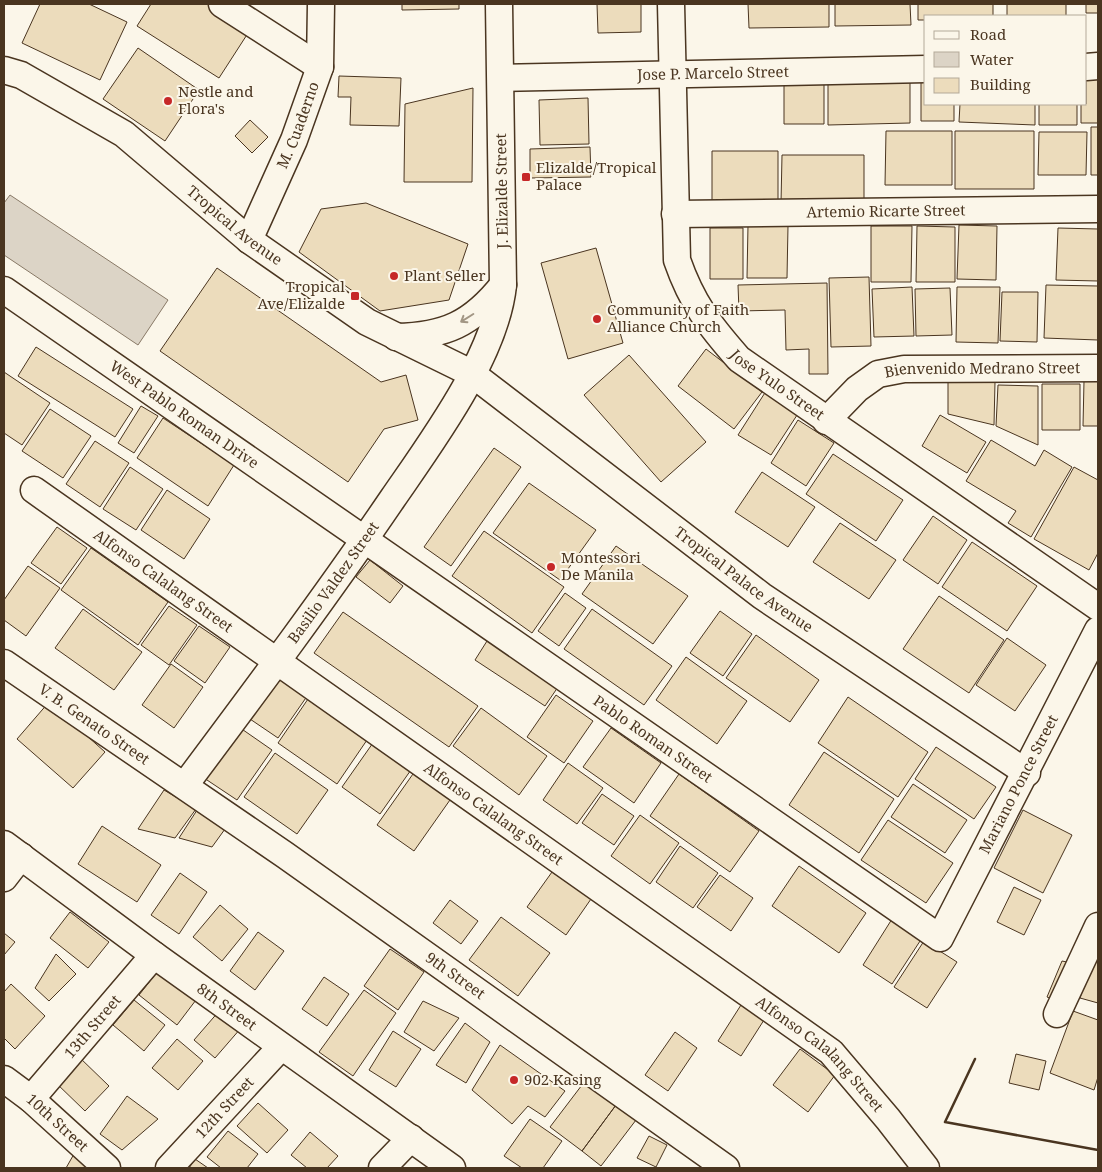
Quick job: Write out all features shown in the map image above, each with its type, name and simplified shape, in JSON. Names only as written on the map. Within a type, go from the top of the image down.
[{"type":"street","points":[[222,4],[320,67]]},
{"type":"street","name":"M. Cuaderno","points":[[249,240],[294,140],[320,67],[321,4]]},
{"type":"street","name":"J. Elizalde Street","points":[[472,373],[493,329],[503,285],[499,4]]},
{"type":"street","name":"Jose Yulo Street","points":[[671,4],[674,214],[677,260],[688,291],[708,324],[739,359],[826,421],[1098,607]]},
{"type":"street","name":"Jose P. Marcelo Street","points":[[501,78],[924,69]]},
{"type":"street","name":"Tropical Avenue","points":[[4,70],[21,75],[124,134],[249,240],[367,322],[394,337],[472,373]]},
{"type":"street","name":"Artemio Ricarte Street","points":[[674,214],[1098,209]]},
{"type":"street","points":[[394,337],[425,336],[446,330],[480,309],[503,285]]},
{"type":"street","name":"West Pablo Roman Drive","points":[[4,290],[365,539]]},
{"type":"street","name":"Bienvenido Medrano Street","points":[[826,421],[857,389],[878,374],[904,369],[1098,368]]},
{"type":"street","name":"Basilio Valdez Street","points":[[184,785],[365,539],[443,425],[472,373]]},
{"type":"street","name":"Tropical Palace Avenue","points":[[472,373],[762,596],[1027,773]]},
{"type":"street","name":"Alfonso Calalang Street","points":[[34,490],[831,1052],[888,1119],[926,1168]]},
{"type":"street","name":"Pablo Roman Street","points":[[365,539],[940,938]]},
{"type":"street","name":"Mariano Ponce Street","points":[[940,938],[1027,773],[1098,630]]},
{"type":"street","name":"V. B. Genato Street","points":[[4,663],[184,785]]},
{"type":"street","name":"9th Street","points":[[184,785],[726,1168]]},
{"type":"street","points":[[4,878],[12,850]]},
{"type":"street","name":"8th Street","points":[[12,850],[281,1047],[452,1168]]},
{"type":"street","points":[[1057,1014],[1098,926]]},
{"type":"street","name":"13th Street","points":[[31,1099],[154,955]]},
{"type":"street","name":"12th Street","points":[[169,1168],[281,1047]]},
{"type":"street","name":"10th Street","points":[[4,1079],[31,1099],[107,1168]]},
{"type":"street","points":[[382,1168],[411,1138]]},
{"type":"water","points":[[10,195],[168,300],[138,345],[4,255],[4,203]]},
{"type":"building","points":[[40,4],[89,4],[127,22],[100,80],[22,43]]},
{"type":"building","points":[[151,4],[208,4],[250,30],[219,78],[137,26]]},
{"type":"building","points":[[402,4],[459,4],[459,9],[402,10]]},
{"type":"building","points":[[597,4],[641,4],[641,32],[598,33]]},
{"type":"building","points":[[748,4],[829,4],[829,27],[749,28]]},
{"type":"building","points":[[835,4],[910,4],[911,25],[835,26]]},
{"type":"building","points":[[918,4],[993,4],[993,15],[924,15],[924,20],[918,20]]},
{"type":"building","points":[[1007,4],[1066,4],[1066,15],[1007,15]]},
{"type":"building","points":[[1086,4],[1098,4],[1098,13],[1086,13]]},
{"type":"building","points":[[138,48],[199,90],[165,141],[103,99]]},
{"type":"building","points":[[924,74],[924,105],[954,105],[954,121],[921,121],[921,75]]},
{"type":"building","points":[[339,76],[401,78],[399,126],[350,125],[351,97],[338,97]]},
{"type":"building","points":[[828,76],[910,76],[910,123],[828,125]]},
{"type":"building","points":[[1087,77],[1098,77],[1098,123],[1081,123],[1081,105],[1087,105]]},
{"type":"building","points":[[824,79],[824,124],[784,124],[784,80]]},
{"type":"building","points":[[473,88],[472,182],[404,182],[405,104]]},
{"type":"building","points":[[588,98],[589,144],[540,145],[539,100]]},
{"type":"building","points":[[960,105],[1035,105],[1035,125],[959,122]]},
{"type":"building","points":[[1039,105],[1077,105],[1077,125],[1039,125]]},
{"type":"building","points":[[250,120],[268,137],[252,153],[235,136]]},
{"type":"building","points":[[1091,127],[1098,127],[1098,175],[1091,175]]},
{"type":"building","points":[[886,131],[952,131],[952,185],[885,185]]},
{"type":"building","points":[[955,131],[1034,131],[1034,189],[955,189]]},
{"type":"building","points":[[1039,132],[1087,132],[1086,175],[1038,175]]},
{"type":"building","points":[[590,147],[591,177],[530,178],[530,149]]},
{"type":"building","points":[[712,151],[778,151],[778,202],[712,202]]},
{"type":"building","points":[[782,155],[864,155],[864,203],[781,203]]},
{"type":"building","name":"Plant Seller","points":[[366,203],[468,244],[449,300],[380,311],[299,252],[321,209]]},
{"type":"building","points":[[748,225],[788,226],[787,278],[747,278]]},
{"type":"building","points":[[959,225],[997,226],[996,280],[957,279]]},
{"type":"building","points":[[871,226],[912,226],[911,282],[871,282]]},
{"type":"building","points":[[917,226],[955,227],[955,282],[916,282]]},
{"type":"building","points":[[710,228],[743,228],[743,279],[710,279]]},
{"type":"building","points":[[1058,228],[1098,229],[1098,281],[1056,280]]},
{"type":"building","points":[[596,248],[623,343],[568,359],[541,263]]},
{"type":"building","points":[[217,268],[381,382],[406,375],[418,420],[384,429],[348,482],[160,351]]},
{"type":"building","points":[[869,277],[871,346],[831,347],[829,278]]},
{"type":"building","points":[[827,283],[828,374],[809,374],[809,349],[786,350],[785,310],[739,311],[738,285]]},
{"type":"building","points":[[1046,285],[1098,286],[1098,340],[1044,338]]},
{"type":"building","points":[[912,287],[914,336],[874,337],[872,289]]},
{"type":"building","points":[[957,287],[1000,287],[998,343],[956,342]]},
{"type":"building","points":[[950,288],[952,335],[916,336],[915,289]]},
{"type":"building","points":[[1002,292],[1038,292],[1037,342],[1000,341]]},
{"type":"building","points":[[36,347],[133,409],[115,437],[18,376]]},
{"type":"building","points":[[706,349],[762,392],[734,429],[678,386]]},
{"type":"building","points":[[629,355],[706,442],[661,482],[584,395]]},
{"type":"building","points":[[4,372],[50,403],[22,445],[4,433]]},
{"type":"building","points":[[1084,381],[1098,381],[1098,426],[1083,426]]},
{"type":"building","points":[[948,382],[995,382],[994,425],[948,414]]},
{"type":"building","points":[[1042,384],[1080,384],[1080,430],[1042,430]]},
{"type":"building","points":[[998,385],[1038,386],[1038,445],[996,426]]},
{"type":"building","points":[[768,388],[801,409],[771,455],[738,435]]},
{"type":"building","points":[[141,406],[158,416],[134,453],[118,443]]},
{"type":"building","points":[[50,409],[91,436],[63,478],[22,451]]},
{"type":"building","points":[[940,415],[986,442],[967,473],[922,446]]},
{"type":"building","points":[[163,418],[234,465],[208,506],[137,458]]},
{"type":"building","points":[[798,420],[834,443],[806,486],[771,463]]},
{"type":"building","points":[[991,440],[1035,466],[1044,450],[1072,467],[1031,537],[1008,523],[1016,511],[966,481]]},
{"type":"building","points":[[95,441],[129,463],[100,507],[66,484]]},
{"type":"building","points":[[494,448],[521,467],[451,566],[424,547]]},
{"type":"building","points":[[833,454],[903,500],[876,541],[806,494]]},
{"type":"building","points":[[130,467],[163,489],[136,530],[103,509]]},
{"type":"building","points":[[1074,467],[1098,480],[1098,553],[1089,570],[1034,539]]},
{"type":"building","points":[[762,472],[815,507],[788,547],[735,512]]},
{"type":"building","points":[[529,483],[596,530],[560,580],[493,533]]},
{"type":"building","points":[[167,490],[210,519],[184,559],[141,530]]},
{"type":"building","points":[[933,516],[967,540],[938,584],[903,560]]},
{"type":"building","points":[[840,523],[896,560],[869,599],[813,562]]},
{"type":"building","points":[[57,527],[87,548],[61,584],[31,563]]},
{"type":"building","points":[[484,531],[564,587],[532,633],[452,576]]},
{"type":"building","points":[[972,542],[1037,586],[1007,631],[942,587]]},
{"type":"building","points":[[616,546],[688,596],[653,644],[582,594]]},
{"type":"building","points":[[91,548],[168,602],[138,645],[61,590]]},
{"type":"building","points":[[370,560],[403,586],[390,603],[356,577]]},
{"type":"building","points":[[28,566],[60,588],[26,636],[4,620],[4,600]]},
{"type":"building","points":[[565,593],[586,608],[559,646],[538,631]]},
{"type":"building","points":[[939,596],[1004,640],[969,693],[903,649]]},
{"type":"building","points":[[169,606],[197,625],[169,665],[141,645]]},
{"type":"building","points":[[83,609],[142,652],[114,690],[55,648]]},
{"type":"building","points":[[592,609],[672,666],[644,705],[564,649]]},
{"type":"building","points":[[720,611],[752,634],[723,676],[690,653]]},
{"type":"building","points":[[343,612],[478,706],[449,747],[314,653]]},
{"type":"building","points":[[199,626],[230,647],[205,683],[174,661]]},
{"type":"building","points":[[756,635],[819,680],[790,722],[726,678]]},
{"type":"building","points":[[1007,638],[1046,665],[1015,711],[976,685]]},
{"type":"building","points":[[487,641],[558,687],[545,706],[475,660]]},
{"type":"building","points":[[686,657],[747,701],[717,744],[656,700]]},
{"type":"building","points":[[171,664],[203,687],[174,728],[142,705]]},
{"type":"building","points":[[280,671],[310,692],[278,738],[247,717]]},
{"type":"building","points":[[556,695],[593,721],[564,763],[527,737]]},
{"type":"building","points":[[848,697],[928,752],[898,797],[818,743]]},
{"type":"building","points":[[308,699],[367,740],[337,784],[278,743]]},
{"type":"building","points":[[49,702],[105,752],[73,788],[17,739]]},
{"type":"building","points":[[481,708],[547,756],[519,795],[453,746]]},
{"type":"building","points":[[236,725],[272,750],[237,800],[201,776]]},
{"type":"building","points":[[611,728],[661,763],[634,803],[583,767]]},
{"type":"building","points":[[375,740],[413,767],[380,814],[342,787]]},
{"type":"building","points":[[936,747],[996,787],[974,819],[915,779]]},
{"type":"building","points":[[824,752],[894,799],[859,853],[789,805]]},
{"type":"building","points":[[275,753],[328,790],[297,834],[244,797]]},
{"type":"building","points":[[568,763],[603,788],[577,824],[543,800]]},
{"type":"building","points":[[420,764],[457,790],[414,851],[377,825]]},
{"type":"building","points":[[679,774],[759,831],[730,872],[650,816]]},
{"type":"building","points":[[913,784],[967,820],[945,853],[891,817]]},
{"type":"building","points":[[164,790],[196,809],[175,838],[138,829]]},
{"type":"building","points":[[602,794],[634,816],[614,845],[582,823]]},
{"type":"building","points":[[199,807],[225,829],[212,847],[179,838]]},
{"type":"building","points":[[1023,810],[1072,835],[1043,893],[994,868]]},
{"type":"building","points":[[640,815],[679,843],[650,884],[611,856]]},
{"type":"building","points":[[888,820],[953,863],[926,903],[861,860]]},
{"type":"building","points":[[102,826],[161,865],[137,902],[78,864]]},
{"type":"building","points":[[680,846],[718,873],[693,908],[656,882]]},
{"type":"building","points":[[799,866],[866,913],[839,953],[772,906]]},
{"type":"building","points":[[552,872],[591,899],[566,935],[527,907]]},
{"type":"building","points":[[180,873],[207,892],[179,934],[151,915]]},
{"type":"building","points":[[720,875],[753,898],[731,931],[697,907]]},
{"type":"building","points":[[1014,887],[1041,900],[1024,935],[997,922]]},
{"type":"building","points":[[450,900],[478,921],[461,944],[433,923]]},
{"type":"building","points":[[220,905],[248,929],[222,961],[193,937]]},
{"type":"building","points":[[70,912],[109,942],[88,968],[50,938]]},
{"type":"building","points":[[501,917],[550,953],[518,996],[469,960]]},
{"type":"building","points":[[892,919],[922,938],[892,984],[863,965]]},
{"type":"building","points":[[258,932],[284,951],[255,990],[230,971]]},
{"type":"building","points":[[4,933],[15,942],[4,955]]},
{"type":"building","points":[[1098,940],[1098,1003],[1080,998]]},
{"type":"building","points":[[924,941],[957,962],[927,1008],[894,987]]},
{"type":"building","points":[[390,949],[424,972],[398,1010],[364,986]]},
{"type":"building","points":[[56,954],[76,974],[49,1001],[35,988]]},
{"type":"building","points":[[1062,961],[1076,964],[1059,1002],[1047,997]]},
{"type":"building","points":[[161,967],[199,996],[177,1025],[139,995]]},
{"type":"building","points":[[324,977],[349,994],[327,1026],[302,1009]]},
{"type":"building","points":[[11,984],[45,1016],[15,1049],[4,1038],[4,992]]},
{"type":"building","points":[[364,990],[396,1013],[353,1076],[319,1052]]},
{"type":"building","points":[[134,1000],[165,1025],[144,1051],[113,1025]]},
{"type":"building","points":[[423,1001],[459,1018],[434,1051],[404,1032]]},
{"type":"building","points":[[741,1005],[764,1020],[741,1056],[718,1041]]},
{"type":"building","points":[[220,1010],[241,1028],[215,1058],[194,1040]]},
{"type":"building","points":[[1073,1011],[1098,1020],[1098,1077],[1094,1090],[1050,1073]]},
{"type":"building","points":[[465,1023],[490,1042],[466,1083],[436,1065]]},
{"type":"building","points":[[393,1031],[421,1049],[396,1087],[369,1070]]},
{"type":"building","points":[[675,1032],[697,1048],[668,1091],[645,1075]]},
{"type":"building","points":[[177,1039],[203,1061],[178,1090],[152,1068]]},
{"type":"building","name":"902 Kasing","points":[[500,1045],[565,1091],[545,1117],[528,1106],[512,1124],[472,1090]]},
{"type":"building","points":[[800,1049],[835,1075],[808,1112],[773,1085]]},
{"type":"building","points":[[1016,1054],[1046,1061],[1039,1090],[1009,1083]]},
{"type":"building","points":[[78,1056],[109,1086],[85,1111],[54,1081]]},
{"type":"building","points":[[585,1081],[616,1105],[582,1151],[550,1127]]},
{"type":"building","points":[[127,1096],[158,1119],[122,1150],[100,1134]]},
{"type":"building","points":[[258,1103],[288,1130],[267,1153],[237,1126]]},
{"type":"building","points":[[616,1105],[636,1120],[601,1166],[582,1151]]},
{"type":"building","points":[[530,1119],[562,1141],[543,1168],[522,1168],[504,1156]]},
{"type":"building","points":[[228,1131],[258,1154],[247,1168],[221,1168],[207,1157]]},
{"type":"building","points":[[310,1132],[338,1156],[327,1168],[307,1168],[291,1155]]},
{"type":"building","points":[[649,1136],[667,1145],[656,1167],[637,1158]]},
{"type":"building","points":[[74,1154],[89,1168],[66,1168]]},
{"type":"building","points":[[195,1159],[208,1168],[189,1168]]},
{"type":"wall","points":[[975,1059],[945,1122],[1098,1150]]},
{"type":"place","name":"Nestle and Flora's","points":[[168,101]]},
{"type":"place","name":"Elizalde/Tropical Palace","points":[[526,177]]},
{"type":"place","name":"Plant Seller","points":[[394,276]]},
{"type":"place","name":"Tropical Ave/Elizalde","points":[[355,296]]},
{"type":"place","name":"Community of Faith Alliance Church","points":[[597,319]]},
{"type":"place","name":"Montessori De Manila","points":[[551,567]]},
{"type":"place","name":"902 Kasing","points":[[514,1080]]}]
